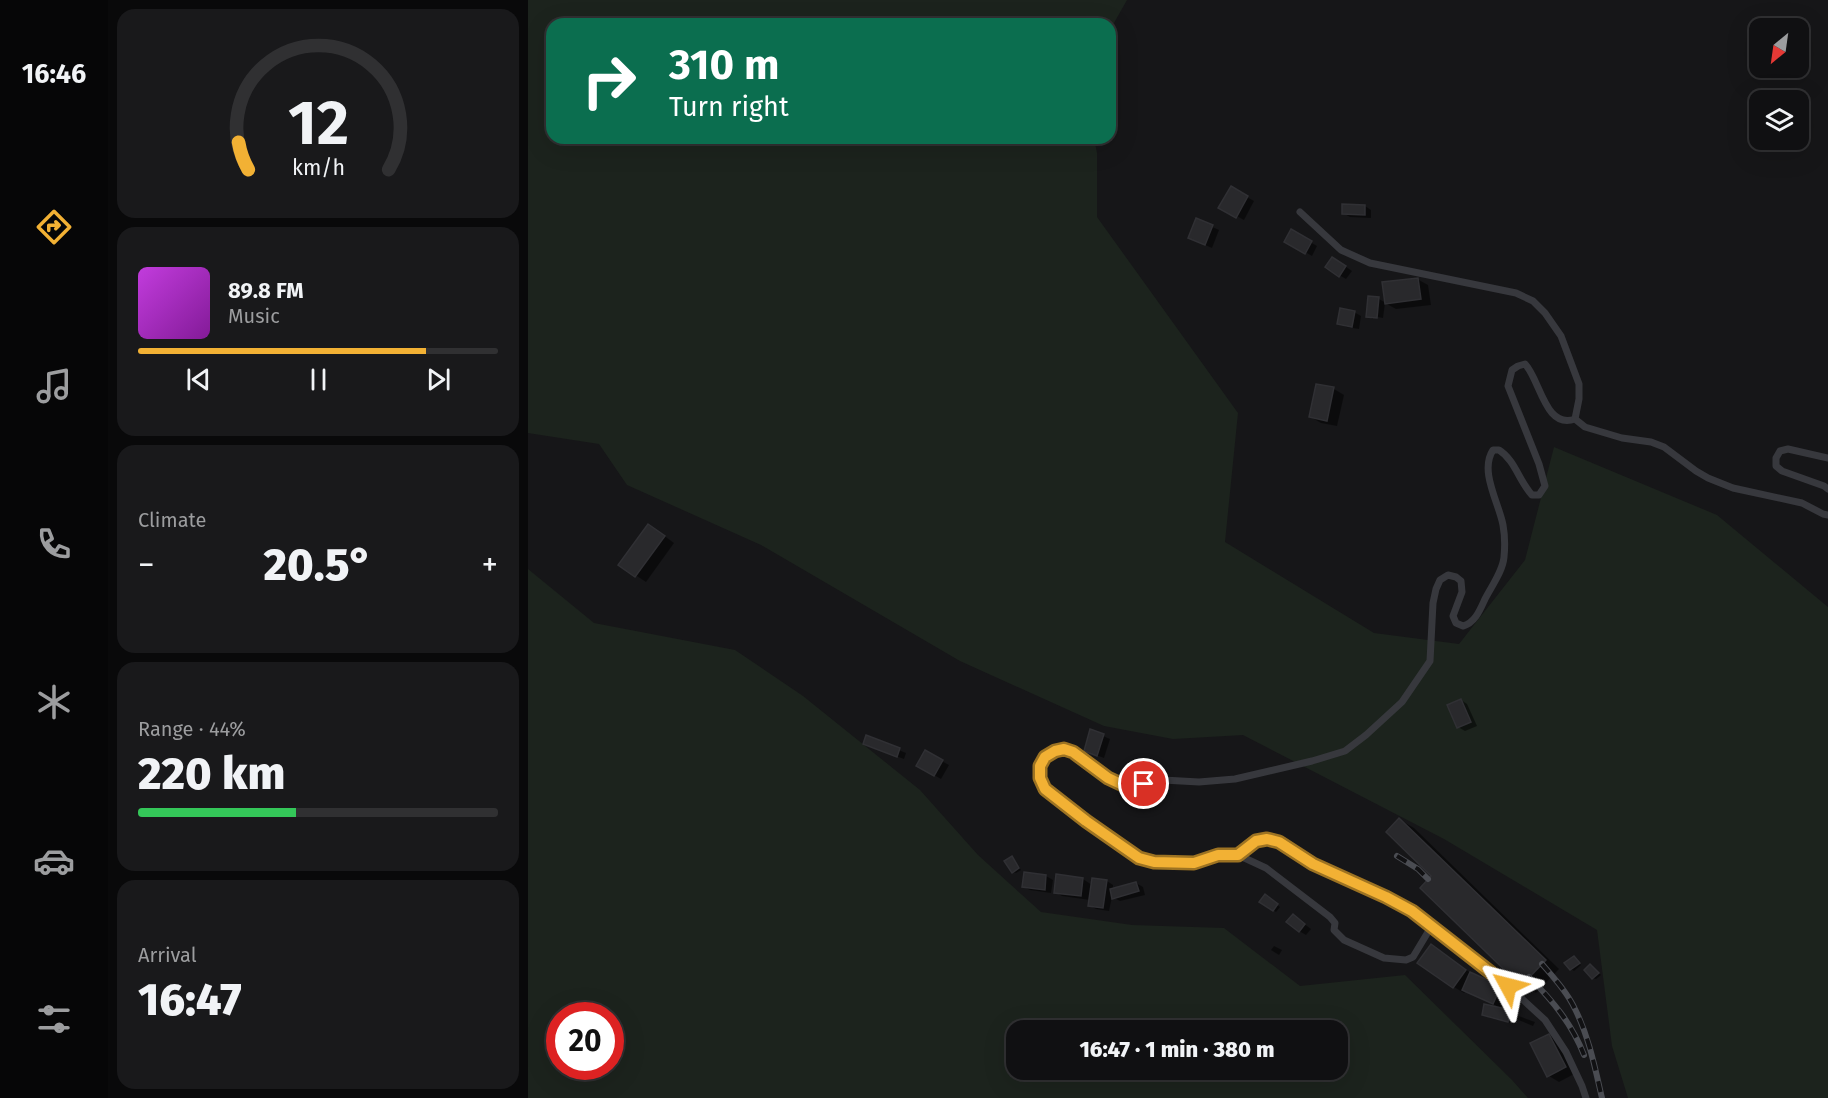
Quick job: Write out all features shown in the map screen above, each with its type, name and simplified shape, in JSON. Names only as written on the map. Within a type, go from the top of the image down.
[{"type":"lane","points":[[1300,212],[1341,250],[1370,263],[1516,292],[1533,301],[1545,313],[1561,336],[1579,384],[1575,419]]},
{"type":"lane","points":[[1431,927],[1413,957],[1406,960],[1384,958],[1344,940],[1334,930],[1335,923],[1330,916],[1266,868],[1238,855],[1218,855],[1194,863],[1154,862],[1139,858],[1045,789],[1040,778],[1040,766],[1045,757],[1064,749],[1073,752],[1108,778],[1125,786],[1163,780],[1199,782],[1235,778],[1312,761],[1345,751],[1402,702],[1430,661],[1432,603],[1440,580],[1448,575],[1461,581],[1462,592],[1453,616],[1456,622],[1463,626],[1469,625],[1476,617],[1492,586],[1504,561],[1505,540],[1500,510],[1490,477],[1489,456],[1493,450],[1499,450],[1508,456],[1523,486],[1532,495],[1539,495],[1545,486],[1539,464],[1508,386],[1512,370],[1525,364],[1531,370],[1542,398],[1551,411],[1559,419],[1568,422],[1575,419]]},
{"type":"lane","points":[[1575,419],[1585,427],[1664,447],[1702,475],[1733,488],[1802,503],[1828,515]]},
{"type":"lane","points":[[1828,458],[1788,449],[1780,451],[1776,458],[1776,466],[1782,471],[1828,489]]},
{"type":"lane","points":[[1238,855],[1256,841],[1267,839],[1279,842],[1313,864],[1412,911],[1508,986],[1545,1020],[1566,1052],[1586,1098]]},
{"type":"shaded area","points":[[528,0],[1127,0],[1116,19],[546,18],[546,144],[1095,144],[1097,217],[1238,413],[1225,542],[1374,633],[1459,644],[1525,560],[1554,447],[1717,515],[1828,607],[1828,1098],[1628,1098],[1612,1046],[1597,930],[1444,839],[1243,735],[1173,739],[1104,726],[960,661],[761,545],[627,485],[599,444],[528,433]]},
{"type":"shaded area","points":[[528,569],[594,623],[735,650],[803,696],[920,790],[978,855],[1041,912],[1132,925],[1224,928],[1300,986],[1405,975],[1528,1098],[528,1098]]},
{"type":"building","points":[[1231,186],[1248,196],[1236,218],[1218,208]]},
{"type":"building","points":[[1342,204],[1365,205],[1365,215],[1342,214]]},
{"type":"building","points":[[1196,218],[1213,225],[1205,245],[1188,238]]},
{"type":"building","points":[[1291,229],[1312,241],[1305,254],[1284,242]]},
{"type":"building","points":[[1332,257],[1346,266],[1339,277],[1325,267]]},
{"type":"building","points":[[1418,278],[1421,299],[1385,304],[1382,282]]},
{"type":"building","points":[[1368,296],[1379,297],[1377,318],[1366,317]]},
{"type":"building","points":[[1340,308],[1355,311],[1352,327],[1337,324]]},
{"type":"building","points":[[1316,384],[1334,387],[1327,421],[1309,417]]},
{"type":"building","points":[[648,524],[665,536],[635,577],[618,565]]},
{"type":"building","points":[[1461,699],[1471,722],[1457,728],[1447,705]]},
{"type":"building","points":[[1090,729],[1104,734],[1097,756],[1084,751]]},
{"type":"building","points":[[866,735],[900,748],[897,757],[863,744]]},
{"type":"building","points":[[925,750],[943,760],[934,776],[916,766]]},
{"type":"building","points":[[1399,818],[1546,960],[1521,986],[1420,888],[1431,876],[1386,832]]},
{"type":"building","points":[[1012,856],[1019,868],[1012,873],[1004,861]]},
{"type":"building","points":[[1024,872],[1046,875],[1045,890],[1022,887]]},
{"type":"building","points":[[1056,874],[1083,878],[1081,896],[1054,893]]},
{"type":"building","points":[[1092,878],[1107,880],[1103,908],[1088,906]]},
{"type":"building","points":[[1136,882],[1139,891],[1112,899],[1110,889]]},
{"type":"building","points":[[1265,894],[1278,904],[1273,911],[1259,902]]},
{"type":"building","points":[[1293,914],[1305,924],[1299,932],[1286,922]]},
{"type":"building","points":[[1431,944],[1466,970],[1453,988],[1417,963]]},
{"type":"building","points":[[1574,956],[1580,963],[1570,970],[1564,963]]},
{"type":"building","points":[[1590,964],[1599,973],[1592,979],[1584,970]]},
{"type":"building","points":[[1470,972],[1501,986],[1493,1004],[1462,990]]},
{"type":"building","points":[[1484,1004],[1511,1010],[1508,1022],[1482,1015]]},
{"type":"building","points":[[1549,1034],[1566,1067],[1547,1077],[1530,1043]]},
{"type":"railway","points":[[1397,856],[1418,869],[1428,879]]},
{"type":"railway","points":[[1542,964],[1560,985],[1580,1020],[1602,1098]]},
{"type":"railway","points":[[1529,977],[1561,1013],[1584,1055]]},
{"type":"route","points":[[1144,784],[1125,786],[1108,778],[1073,752],[1064,749],[1045,757],[1040,766],[1040,778],[1045,789],[1139,858],[1154,862],[1194,863],[1218,855],[1238,855],[1256,841],[1267,839],[1279,842],[1313,864],[1412,911],[1508,986]]}]
